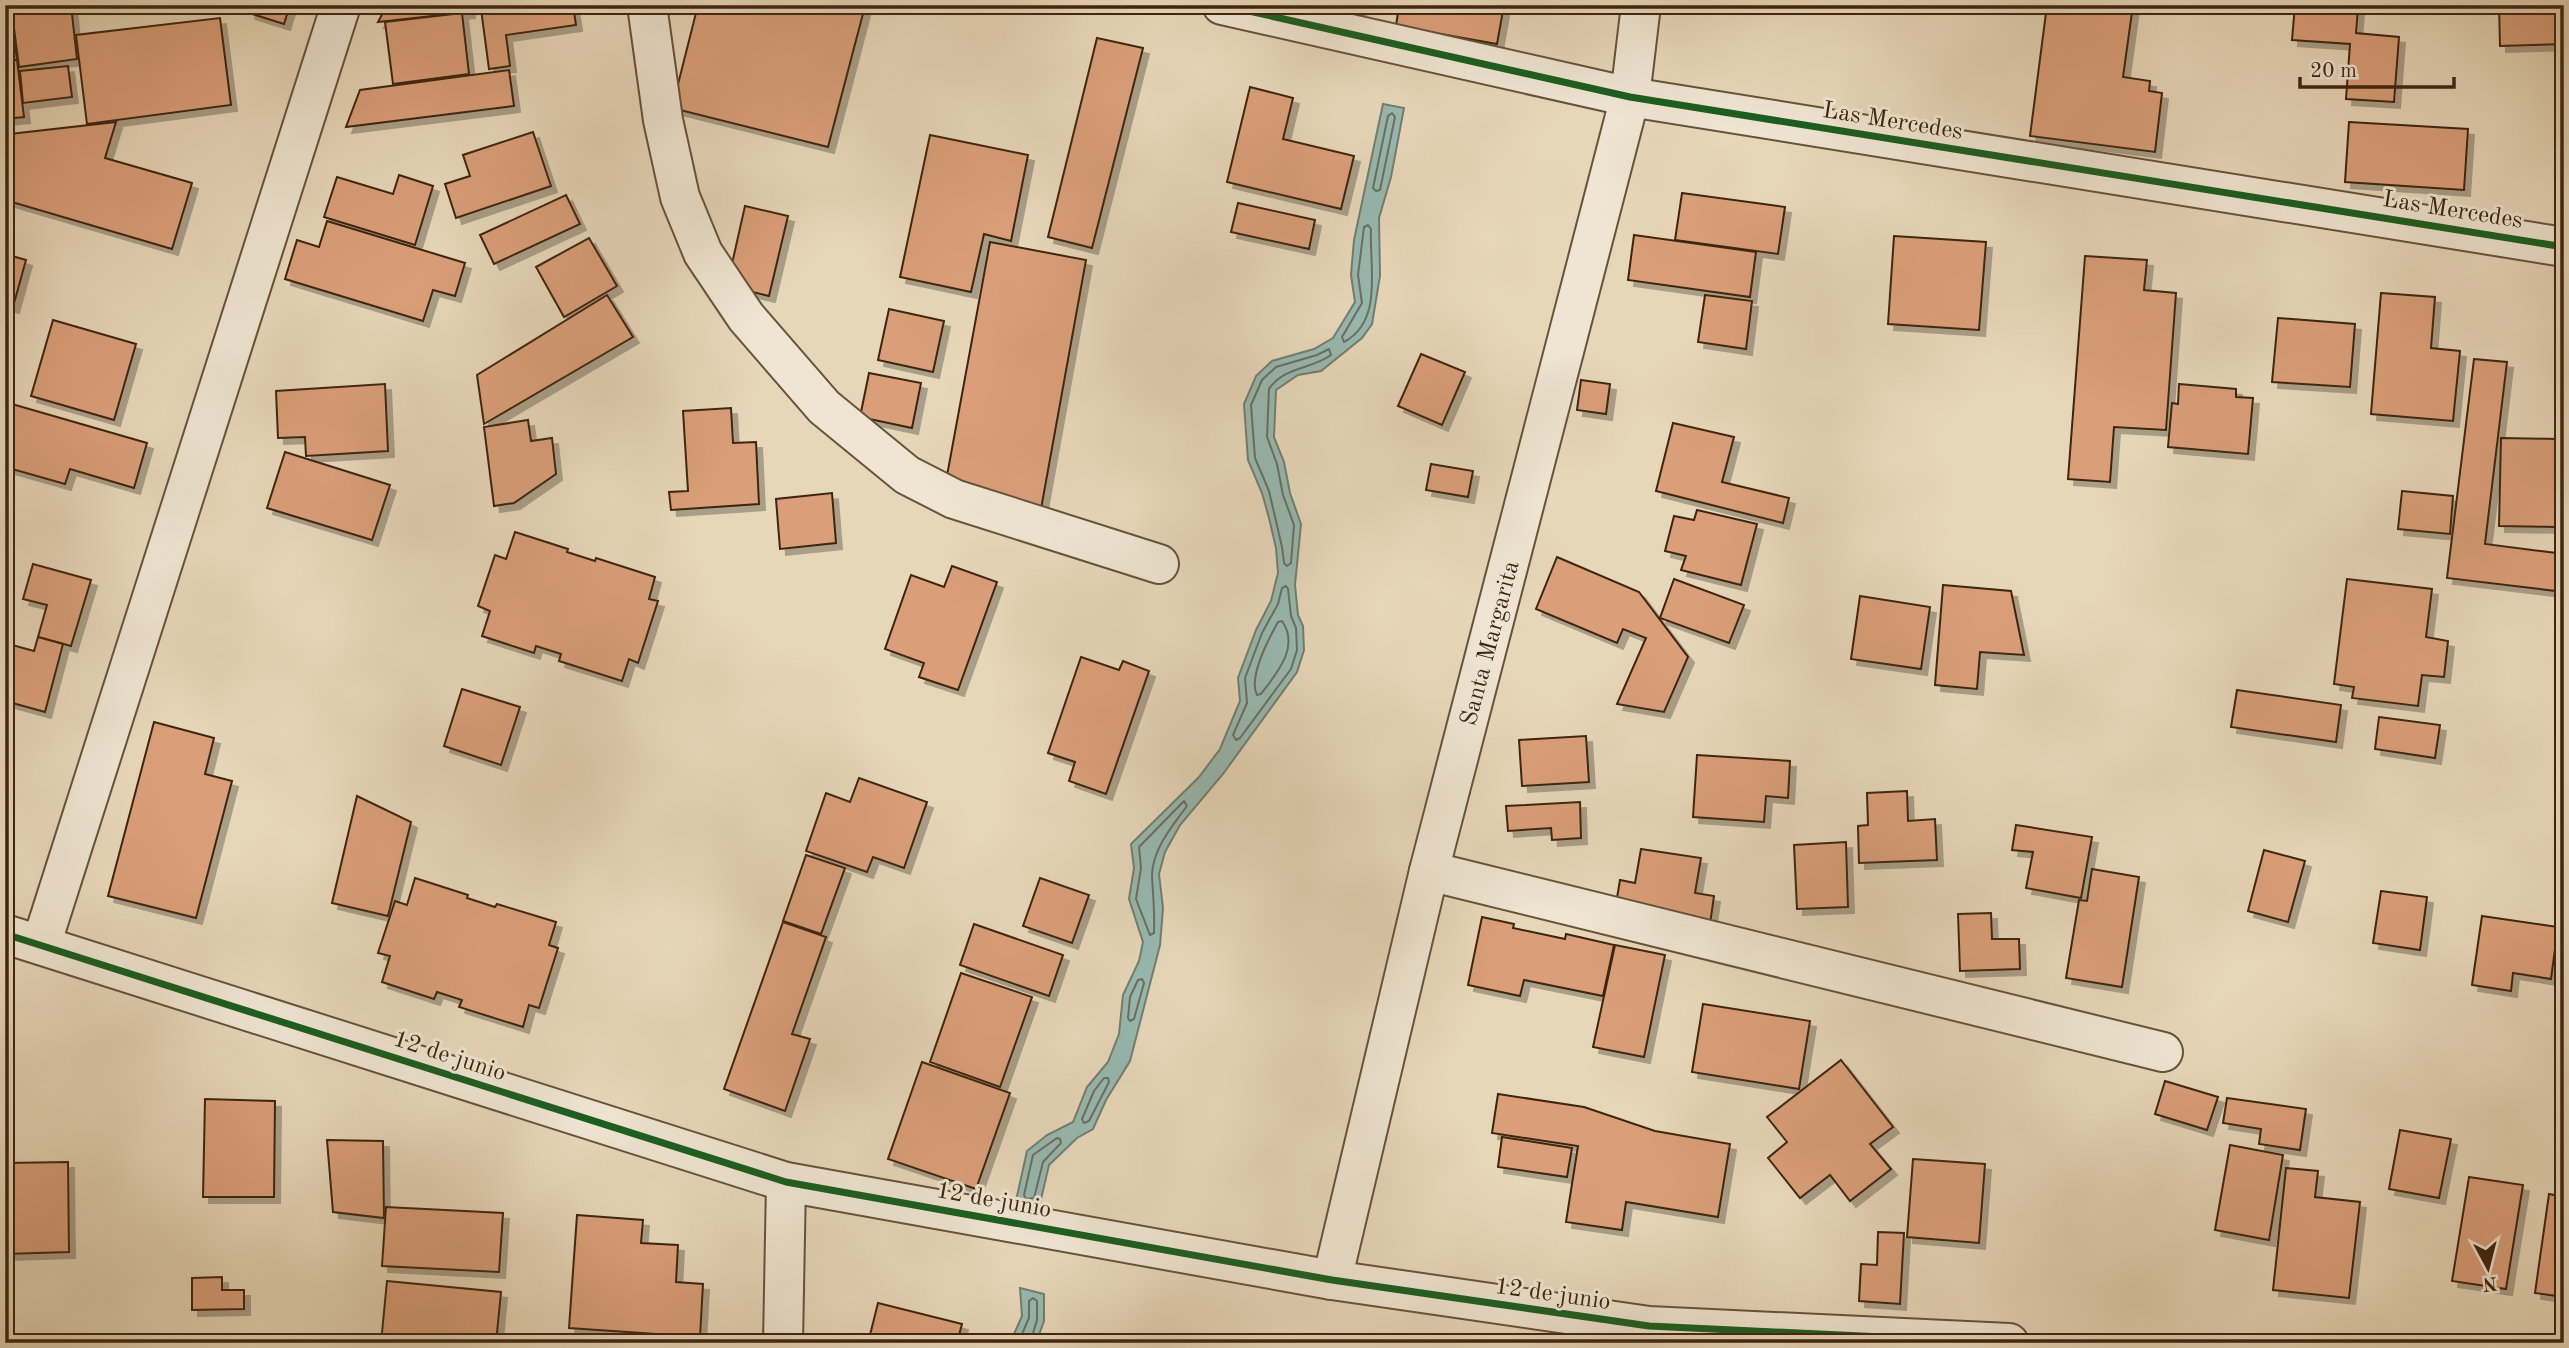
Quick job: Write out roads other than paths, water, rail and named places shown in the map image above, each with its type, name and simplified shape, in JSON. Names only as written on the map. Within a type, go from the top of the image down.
[{"type":"street","points":[[41,945],[341,5]]},
{"type":"street","points":[[647,5],[663,120],[680,197],[703,253],[746,317],[824,407],[907,475],[954,499],[1159,564]]},
{"type":"street","name":"Las Mercedes","points":[[1222,5],[1630,97],[2564,247]]},
{"type":"street","name":"Santa Margarita","points":[[1332,1280],[1429,871],[1630,97],[1640,5]]},
{"type":"street","points":[[1429,871],[2163,1052]]},
{"type":"street","name":"12 de junio","points":[[5,934],[786,1182],[1649,1334],[2009,1343]]},
{"type":"street","points":[[783,1343],[786,1182]]},
{"type":"water","points":[[1383,104],[1404,108],[1391,177],[1379,218],[1380,276],[1372,324],[1362,338],[1321,371],[1298,375],[1276,390],[1274,437],[1284,462],[1290,493],[1301,524],[1295,585],[1298,615],[1303,626],[1304,650],[1297,672],[1223,774],[1180,825],[1165,852],[1159,874],[1163,908],[1160,945],[1130,1061],[1106,1100],[1093,1129],[1077,1138],[1049,1165],[1039,1208],[1015,1205],[1027,1151],[1047,1135],[1073,1122],[1087,1087],[1108,1062],[1119,1034],[1123,995],[1139,961],[1143,942],[1129,899],[1134,868],[1131,844],[1199,777],[1220,749],[1240,701],[1238,678],[1256,630],[1271,601],[1278,573],[1269,518],[1248,460],[1244,404],[1256,376],[1272,361],[1314,349],[1333,338],[1355,302],[1351,275],[1354,240]]},
{"type":"water","points":[[1020,1288],[1044,1294],[1044,1321],[1036,1343],[1010,1343],[1022,1316]]}]
